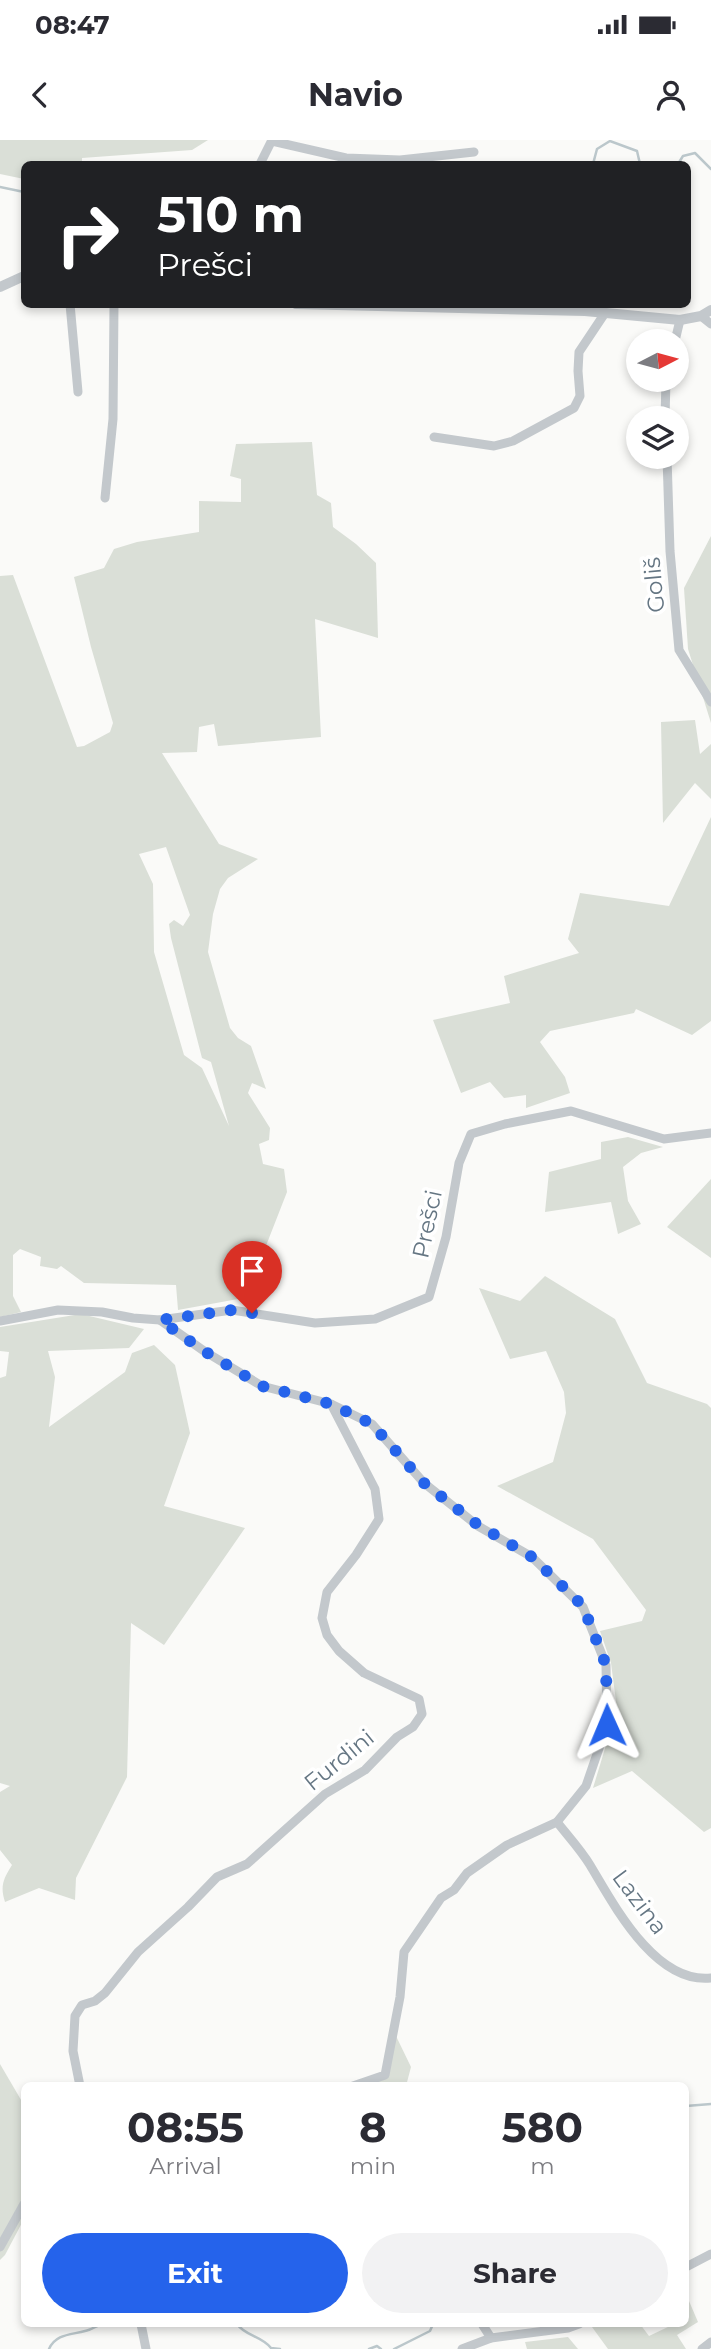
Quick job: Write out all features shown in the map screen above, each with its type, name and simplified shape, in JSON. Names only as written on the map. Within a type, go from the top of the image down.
[{"type":"street","points":[[262,161],[272,140],[346,158],[400,160],[474,152]]},
{"type":"street","points":[[0,287],[21,277]]},
{"type":"street","points":[[70,308],[78,392]]},
{"type":"street","points":[[105,498],[113,419],[114,308]]},
{"type":"street","points":[[408,308],[543,310],[680,320],[706,313],[711,324]]},
{"type":"street","points":[[434,437],[494,446],[513,441],[574,408],[580,396],[579,352],[605,313]]},
{"type":"street","points":[[678,329],[680,320]]},
{"type":"street","name":"Goliš","points":[[667,469],[670,551],[679,650],[711,702]]},
{"type":"street","name":"Prešci","points":[[160,1320],[232,1310],[314,1323],[375,1319],[429,1297],[446,1237],[459,1163],[471,1134],[505,1124],[571,1111],[664,1139],[711,1133]]},
{"type":"street","points":[[0,1321],[58,1310],[102,1312],[160,1320],[204,1351],[262,1386],[331,1404],[372,1424],[424,1483],[478,1525],[532,1557],[583,1606],[606,1665],[607,1725],[586,1786],[557,1822],[507,1844],[467,1873],[454,1890],[441,1898],[404,1952],[400,1997],[385,2075],[365,2082]]},
{"type":"street","name":"Furdini","points":[[79,2082],[73,2051],[75,2016],[82,2005],[95,2001],[105,1993],[138,1952],[217,1877],[247,1864],[325,1794],[365,1770],[397,1737],[413,1727],[422,1714],[419,1699],[364,1672],[339,1651],[327,1636],[322,1618],[327,1592],[356,1555],[379,1519],[375,1489],[331,1404]]},
{"type":"street","name":"Lazina","points":[[557,1822],[589,1863],[616,1911],[658,1958],[678,1972],[711,1978]]},
{"type":"street","points":[[0,2247],[21,2209]]},
{"type":"street","points":[[689,2265],[711,2254]]},
{"type":"street","points":[[142,2327],[146,2349]]},
{"type":"street","points":[[484,2327],[491,2338]]},
{"type":"street","points":[[462,2349],[491,2338],[571,2327]]},
{"type":"street","points":[[702,2349],[711,2342]]},
{"type":"shaded area","points":[[0,140],[208,140],[192,150],[82,158],[82,161],[21,161],[21,178],[0,174]]},
{"type":"shaded area","points":[[312,442],[317,495],[331,503],[333,527],[376,563],[378,638],[315,619],[321,737],[218,746],[214,724],[199,727],[197,752],[162,753],[219,844],[258,859],[228,878],[220,889],[213,914],[208,952],[230,1028],[238,1038],[251,1046],[266,1089],[252,1083],[248,1093],[270,1128],[269,1140],[259,1144],[263,1164],[284,1169],[287,1192],[255,1274],[249,1297],[178,1310],[176,1285],[84,1283],[61,1266],[57,1269],[40,1266],[41,1257],[20,1249],[13,1255],[13,1296],[21,1312],[0,1317],[0,576],[13,575],[77,747],[110,732],[113,723],[74,577],[104,568],[114,549],[137,542],[199,532],[199,501],[241,502],[241,479],[230,476],[236,444]],"holes":[[[166,847],[190,915],[183,926],[174,920],[169,924],[171,938],[202,1058],[211,1062],[229,1126],[202,1068],[184,1055],[154,952],[153,884],[139,854]]]},
{"type":"shaded area","points":[[711,536],[711,723],[688,649],[684,588]]},
{"type":"shaded area","points":[[695,720],[700,754],[711,744],[711,799],[695,783],[663,823],[661,722]]},
{"type":"shaded area","points":[[711,817],[711,1021],[692,1035],[636,1009],[634,1013],[550,1031],[540,1042],[565,1077],[570,1093],[526,1108],[526,1095],[504,1098],[490,1082],[461,1093],[433,1020],[510,1003],[504,976],[579,953],[568,939],[580,893],[669,906]]},
{"type":"shaded area","points":[[628,1137],[663,1147],[641,1153],[623,1167],[628,1201],[641,1224],[618,1234],[611,1202],[545,1212],[549,1172],[601,1159],[601,1142]]},
{"type":"shaded area","points":[[711,1179],[711,1258],[667,1227]]},
{"type":"shaded area","points":[[545,1276],[615,1319],[647,1383],[707,1404],[711,1408],[711,1828],[704,1832],[632,1771],[593,1788],[617,1709],[611,1663],[600,1631],[642,1621],[646,1610],[593,1539],[497,1486],[553,1462],[566,1413],[564,1392],[546,1351],[510,1359],[479,1288],[520,1301]]},
{"type":"shaded area","points":[[81,1314],[144,1329],[129,1348],[48,1351],[55,1377],[49,1427],[125,1372],[132,1353],[154,1345],[175,1365],[190,1433],[164,1506],[245,1528],[164,1645],[131,1623],[127,1777],[76,1878],[75,1900],[39,1888],[5,1902],[3,1883],[12,1865],[0,1850],[0,1792],[10,1786],[0,1783],[0,1378],[6,1376],[9,1352],[0,1351],[0,1327]]},
{"type":"shaded area","points":[[396,2036],[411,2067],[407,2082],[370,2082],[388,2076]]},
{"type":"shaded area","points":[[0,2064],[21,2100],[21,2225],[0,2260]]},
{"type":"shaded area","points":[[689,2301],[698,2322],[677,2335],[686,2349],[608,2349],[592,2327],[642,2327],[649,2336],[668,2327],[689,2327]]},
{"type":"shaded area","points":[[568,2337],[578,2349],[527,2349],[525,2342]]},
{"type":"waterway","points":[[594,161],[597,149],[610,141],[637,151],[639,161]]},
{"type":"waterway","points":[[680,161],[683,156],[695,153],[711,169]]},
{"type":"waterway","points":[[0,187],[21,191]]},
{"type":"waterway","points":[[689,2106],[711,2104]]},
{"type":"waterway","points":[[49,2349],[55,2340],[94,2327]]},
{"type":"waterway","points":[[239,2327],[271,2348],[280,2349]]},
{"type":"waterway","points":[[394,2349],[430,2331],[432,2327]]},
{"type":"waterway","points":[[369,2349],[377,2346],[381,2349]]},
{"type":"route","points":[[252,1313],[232,1310],[160,1320],[204,1351],[262,1386],[331,1404],[372,1424],[424,1483],[478,1525],[532,1557],[583,1606],[606,1665],[607,1725]]}]
